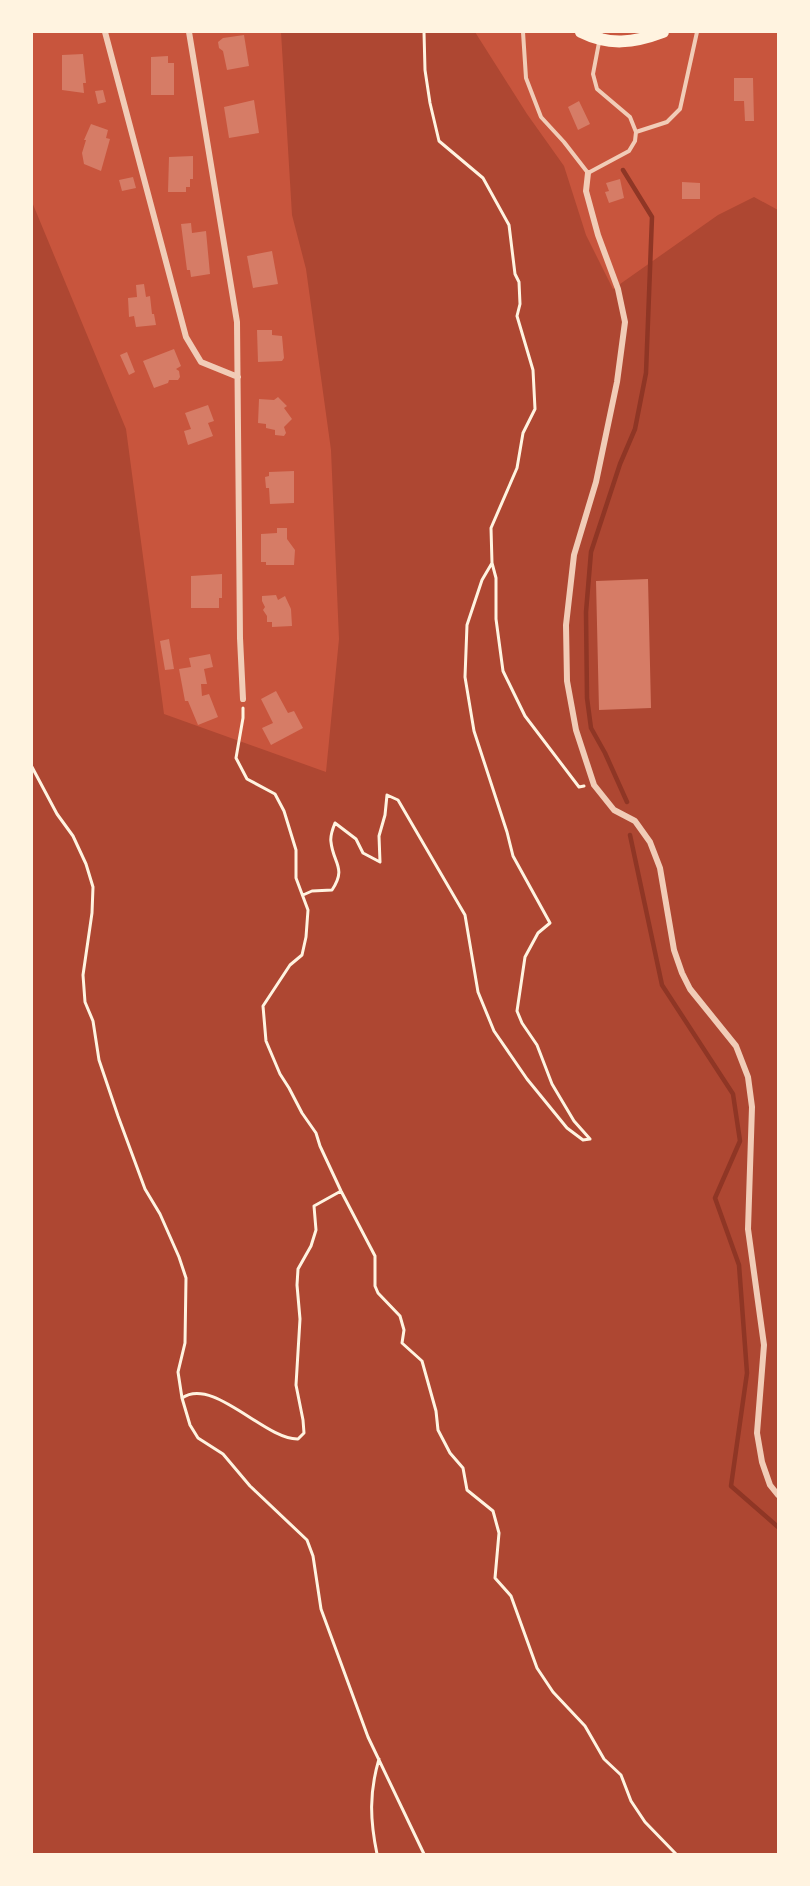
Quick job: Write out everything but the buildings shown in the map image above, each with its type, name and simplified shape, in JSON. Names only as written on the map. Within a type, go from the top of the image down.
[{"type":"main road","points":[[581,32],[592,38],[613,42],[632,42],[663,32]]},
{"type":"street","points":[[105,32],[186,337],[201,362],[238,377]]},
{"type":"street","points":[[189,32],[237,322],[240,638],[243,699]]},
{"type":"street","points":[[588,173],[586,191],[598,235],[618,289],[625,322],[617,382],[596,482],[574,555],[566,625],[567,681],[576,730],[594,785],[614,810],[635,821],[650,842],[660,868],[674,950],[682,973],[690,989],[736,1046],[748,1077],[752,1107],[748,1229],[764,1345],[757,1432],[762,1462],[770,1485],[778,1495]]},
{"type":"lane","points":[[523,32],[526,78],[541,117],[588,173],[629,151],[635,141],[636,132],[630,117],[597,89],[593,74],[601,32]]},
{"type":"lane","points":[[636,132],[667,122],[680,109],[697,32]]},
{"type":"path","points":[[424,32],[425,70],[439,141],[483,178],[509,225],[514,274],[519,282],[520,304],[517,316],[533,370],[535,409],[523,433],[517,468],[491,528],[496,619],[503,671],[525,716],[579,787],[594,785]]},
{"type":"path","points":[[303,895],[312,891],[332,890],[338,881],[340,868],[330,842],[335,823],[356,839],[363,853],[380,862],[379,836],[385,815],[387,795],[398,800],[465,915],[478,992],[495,1031],[527,1079],[567,1128],[582,1140],[591,1139],[574,1121],[552,1084],[537,1045],[517,1011],[525,957],[538,933],[550,923],[513,856],[474,731],[465,677],[466,626],[482,580],[492,563]]},
{"type":"path","points":[[243,699],[243,718],[236,758],[247,778],[275,794],[284,811],[296,850],[296,878],[308,910],[302,955],[290,965],[263,1006],[266,1041],[280,1074],[316,1133],[341,1191],[375,1256],[375,1286],[378,1293],[400,1316],[404,1330],[402,1343],[422,1361],[436,1411],[438,1430],[450,1453],[463,1468],[467,1490],[493,1511],[499,1533],[495,1578],[511,1596],[537,1668],[553,1692],[585,1726],[604,1759],[621,1775],[632,1801],[645,1821],[676,1854]]},
{"type":"path","points":[[32,767],[57,814],[73,836],[86,864],[93,887],[92,913],[83,975],[85,1002],[93,1021],[99,1060],[118,1116],[145,1189],[174,1246],[186,1278],[185,1343],[178,1372],[182,1398],[190,1425],[198,1438],[223,1454],[250,1486],[307,1540],[313,1556],[321,1609],[364,1727],[423,1854]]},
{"type":"path","points":[[182,1398],[189,1393],[198,1392],[235,1407],[290,1440],[298,1439],[304,1433],[296,1385],[300,1319],[298,1269],[311,1246],[316,1230],[314,1206],[341,1191]]},
{"type":"path","points":[[377,1854],[370,1802],[379,1759]]},
{"type":"shaded area","points":[[281,32],[475,32],[527,114],[564,166],[586,235],[613,289],[718,215],[754,197],[778,210],[778,1854],[32,1854],[32,202],[126,429],[164,714],[326,772],[339,639],[331,450],[306,269],[292,215]]},
{"type":"waterway","points":[[623,170],[652,217],[646,373],[635,429],[620,464],[591,552],[586,612],[587,698],[591,728],[627,802]]},
{"type":"waterway","points":[[630,835],[662,985],[733,1094],[740,1141],[715,1198],[739,1265],[747,1373],[731,1486],[778,1527]]}]
